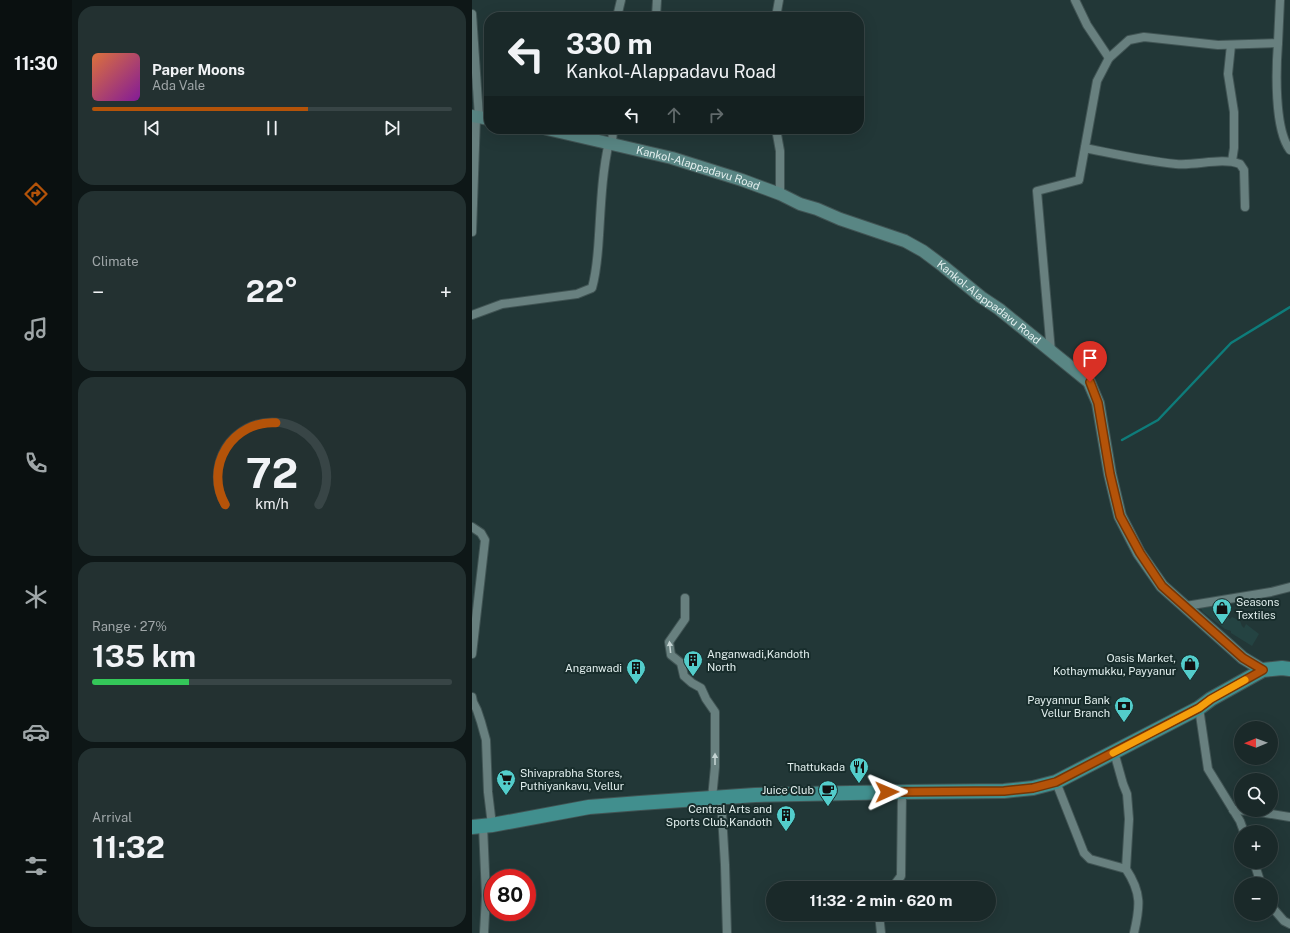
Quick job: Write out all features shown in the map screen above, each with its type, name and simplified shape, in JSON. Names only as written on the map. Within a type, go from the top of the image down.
[{"type":"highway","points":[[482,826],[588,807],[755,795],[1004,791],[1033,788],[1056,782],[1199,708],[1211,699],[1263,670],[1282,668],[1290,669]]},
{"type":"main road","name":"Kankol-Alappadavu Road","points":[[570,134],[672,158],[742,180],[840,219],[905,241],[923,251],[943,266],[1090,382],[1098,403],[1110,474],[1120,516],[1140,553],[1162,586],[1243,658],[1263,670]]},
{"type":"street","points":[[618,12],[621,0]]},
{"type":"street","points":[[656,12],[657,0]]},
{"type":"street","points":[[777,12],[779,0]]},
{"type":"street","points":[[1076,0],[1087,25],[1109,58]]},
{"type":"street","points":[[1280,0],[1277,86],[1280,122],[1284,137],[1290,150]]},
{"type":"street","points":[[472,14],[479,117],[472,232]]},
{"type":"street","points":[[1051,352],[1037,191],[1079,180],[1097,81],[1109,58],[1129,40],[1144,37],[1218,45],[1278,43]]},
{"type":"street","points":[[1231,45],[1228,74],[1234,112],[1234,148],[1232,161]]},
{"type":"street","points":[[472,315],[502,304],[577,294],[592,288],[597,272],[601,195],[605,156],[612,134]]},
{"type":"street","points":[[777,134],[780,151],[780,194]]},
{"type":"street","points":[[1085,148],[1178,164],[1232,161],[1240,164],[1244,170],[1245,207]]},
{"type":"street","points":[[472,527],[481,534],[485,540],[476,593],[472,654]]},
{"type":"street","points":[[1186,606],[1271,592],[1290,587]]},
{"type":"street","points":[[686,598],[685,619],[669,642],[671,655],[680,663],[684,676],[701,688],[706,699],[715,712],[715,767],[725,865],[727,933]]},
{"type":"street","points":[[472,697],[486,740],[488,792],[482,826],[486,896],[484,933]]},
{"type":"street","points":[[1199,708],[1208,769],[1241,825]]},
{"type":"street","points":[[1114,752],[1123,784],[1128,794],[1129,819],[1126,869],[1133,879],[1138,891],[1139,900],[1139,910],[1134,933]]},
{"type":"street","points":[[1056,782],[1084,853],[1090,859],[1126,869]]},
{"type":"street","points":[[898,881],[902,876],[902,792]]},
{"type":"street","points":[[1233,810],[1253,811],[1290,817]]},
{"type":"street","points":[[1278,914],[1284,921],[1290,924]]},
{"type":"street","points":[[880,921],[880,933]]},
{"type":"shaded area","points":[[1219,601],[1222,609],[1218,611],[1230,619],[1232,617],[1240,621],[1244,628],[1246,624],[1259,634],[1252,646],[1231,633],[1231,631],[1225,629],[1203,612],[1200,606]]},
{"type":"waterway","points":[[1122,440],[1158,420],[1231,343],[1290,307]]},
{"type":"slow traffic","points":[[1113,753],[1199,708],[1211,699],[1245,680]]},
{"type":"place","name":"Seasons Textiles","points":[[1222,625]]},
{"type":"place","name":"Anganwadi,Kandoth North","points":[[693,677]]},
{"type":"place","name":"Oasis Market, Kothaymukku, Payyanur","points":[[1190,681]]},
{"type":"place","name":"Anganwadi","points":[[636,685]]},
{"type":"place","name":"Payyannur Bank Vellur Branch","points":[[1124,723]]},
{"type":"place","name":"Thattukada","points":[[859,784]]},
{"type":"place","name":"Shivaprabha Stores, Puthiyankavu, Vellur","points":[[506,796]]},
{"type":"place","name":"Juice Club","points":[[828,807]]},
{"type":"place","name":"Central Arts and Sports Club,Kandoth","points":[[786,832]]},
{"type":"route","points":[[887,792],[1004,791],[1033,788],[1056,782],[1199,708],[1211,699],[1263,670],[1243,658],[1162,586],[1140,553],[1120,516],[1110,474],[1098,403],[1090,382]]}]
